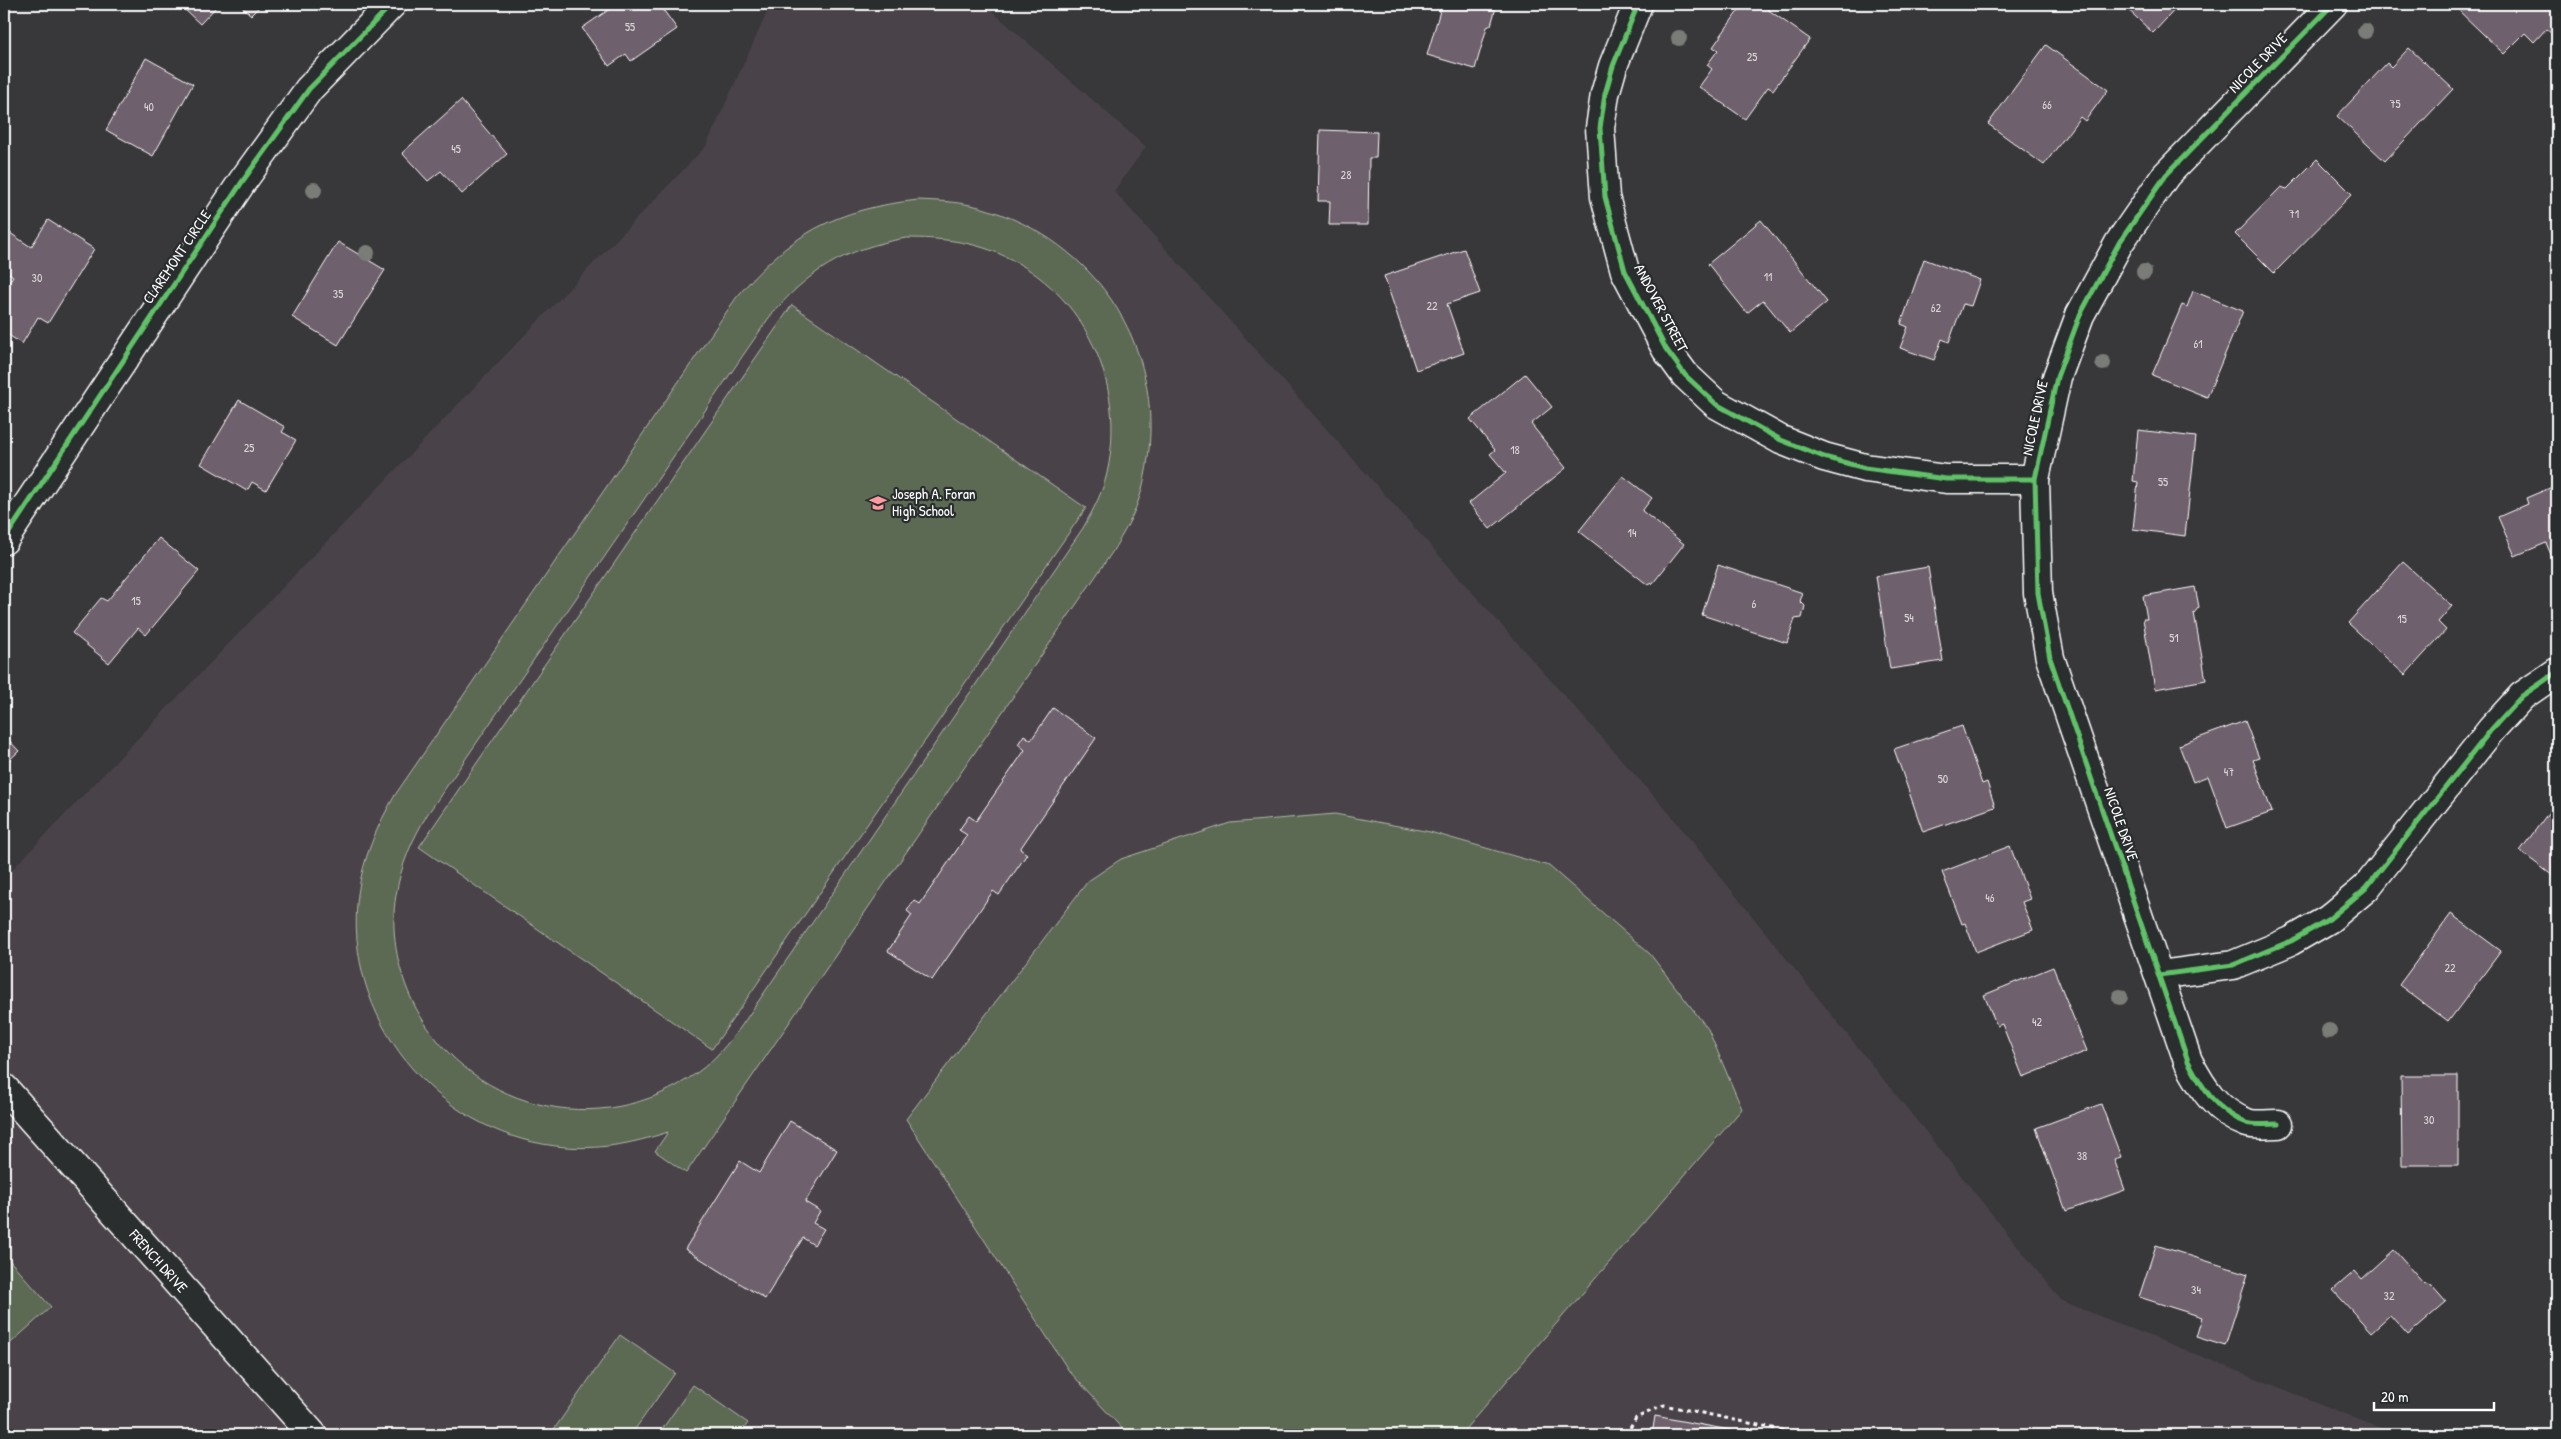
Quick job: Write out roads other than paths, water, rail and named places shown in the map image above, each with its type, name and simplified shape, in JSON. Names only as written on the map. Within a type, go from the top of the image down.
[{"type":"street","name":"CLAREMONT CIRCLE","points":[[4,540],[242,182],[303,97],[392,4]]},
{"type":"street","name":"ANDOVER STREET","points":[[1638,4],[1613,66],[1605,94],[1600,128],[1605,197],[1625,271],[1666,349],[1685,375],[1716,404],[1781,440],[1824,457],[1866,468],[1946,479],[2035,479]]},
{"type":"street","name":"NICOLE DRIVE","points":[[2278,1124],[2248,1124],[2223,1110],[2204,1090],[2188,1061],[2050,658],[2038,593],[2035,479],[2056,377],[2080,315],[2119,243],[2166,175],[2333,4]]},
{"type":"street","points":[[2159,975],[2233,965],[2291,941],[2329,919],[2366,888],[2491,730],[2522,696],[2557,672]]},
{"type":"street","name":"FRENCH DRIVE","points":[[4,1088],[313,1435]]},
{"type":"place","name":"Joseph A. Foran High School","points":[[878,503]]}]
